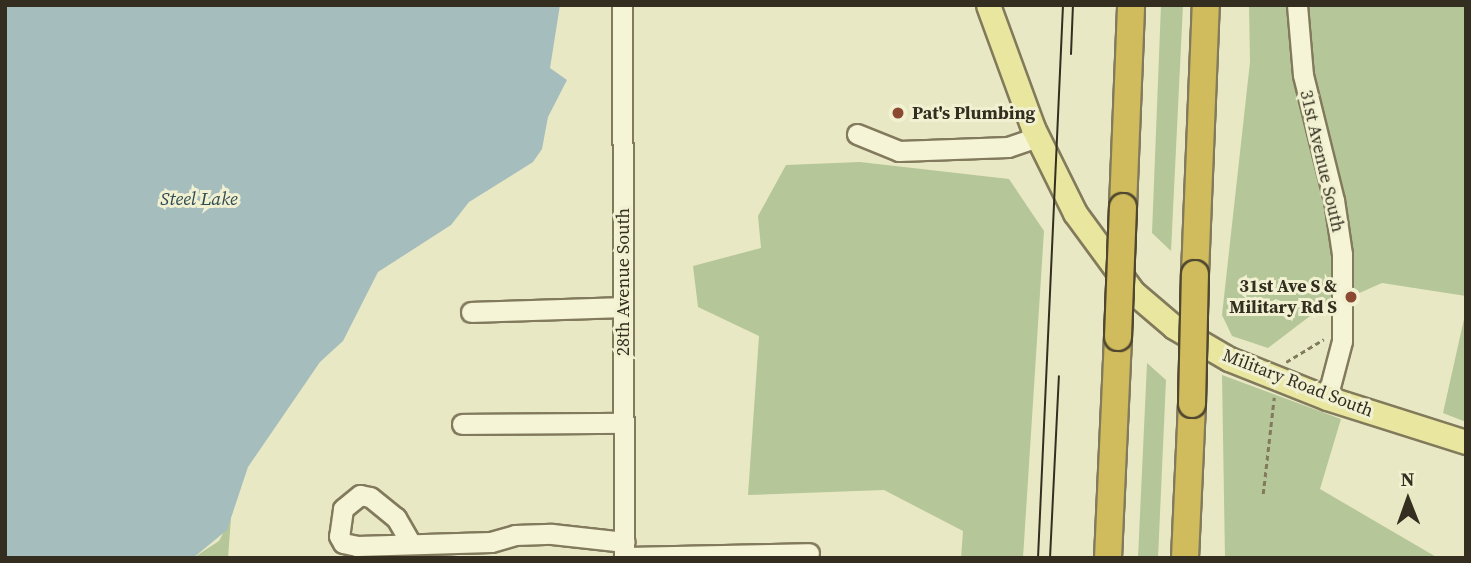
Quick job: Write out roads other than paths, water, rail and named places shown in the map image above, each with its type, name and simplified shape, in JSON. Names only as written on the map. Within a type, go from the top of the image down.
[{"type":"highway","points":[[1108,558],[1131,5]]},
{"type":"highway","points":[[1185,558],[1206,5]]},
{"type":"main road","name":"Military Road South","points":[[988,5],[1037,137],[1075,213],[1133,292],[1174,327],[1229,359],[1327,398],[1466,442]]},
{"type":"street","name":"28th Avenue South","points":[[622,5],[624,552]]},
{"type":"street","name":"31st Avenue South","points":[[1297,5],[1303,75],[1334,200],[1342,254],[1342,341],[1327,398]]},
{"type":"street","points":[[858,134],[899,151],[1008,147],[1037,137]]},
{"type":"street","points":[[471,312],[623,307]]},
{"type":"street","points":[[462,424],[624,423]]},
{"type":"street","points":[[410,542],[458,544],[552,534],[624,552],[808,553]]},
{"type":"water","name":"Steel Lake","points":[[5,5],[560,5],[550,68],[567,80],[548,117],[542,149],[533,162],[469,202],[451,225],[378,272],[343,341],[320,362],[248,467],[227,530],[193,558],[5,558]]},
{"type":"tram line","points":[[1038,558],[1063,5]]},
{"type":"tram line","points":[[1071,54],[1073,5]]},
{"type":"tram line","points":[[1050,558],[1059,376]]},
{"type":"place","name":"Pat's Plumbing","points":[[898,113]]},
{"type":"place","name":"31st Ave S & Military Rd S","points":[[1351,297]]}]
